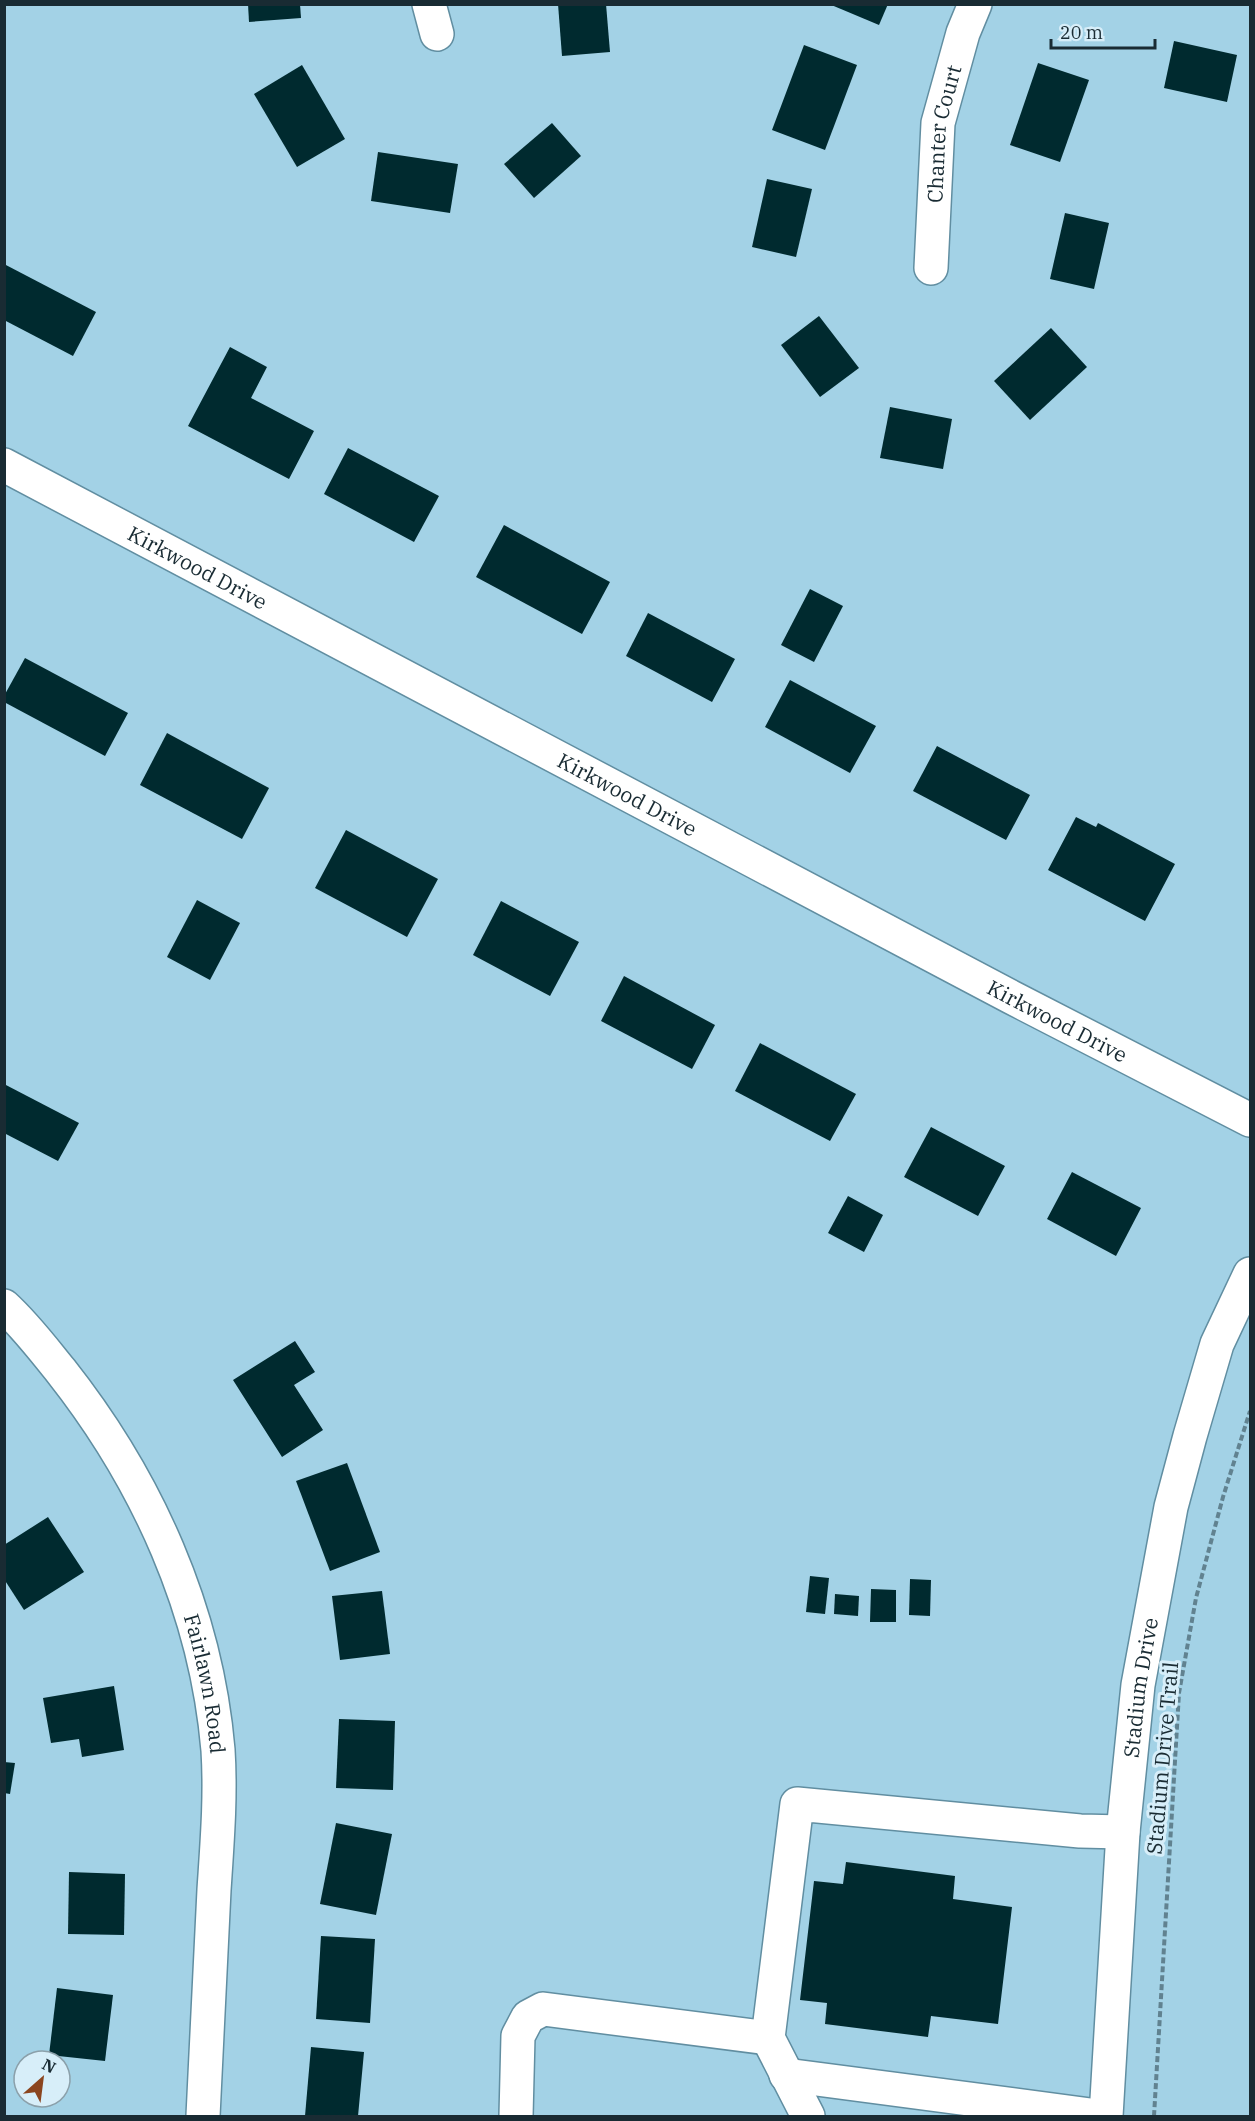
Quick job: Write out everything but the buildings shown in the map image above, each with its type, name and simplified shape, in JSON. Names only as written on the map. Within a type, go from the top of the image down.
[{"type":"street","name":"Chanter Court","points":[[931,268],[938,123],[963,33],[975,4]]},
{"type":"street","name":"Kirkwood Drive","points":[[4,465],[990,986],[1251,1120]]},
{"type":"street","name":"Stadium Drive","points":[[1106,2116],[1124,1832],[1138,1685],[1171,1507],[1217,1344],[1251,1274]]},
{"type":"street","name":"Fairlawn Road","points":[[4,1306],[21,1321],[88,1406],[115,1447],[159,1526],[187,1599],[206,1668],[214,1710],[219,1794],[203,2116]]},
{"type":"street","points":[[808,2116],[768,2038],[796,1804],[1080,1831],[1124,1832]]},
{"type":"street","points":[[516,2116],[518,2036],[528,2016],[543,2009],[768,2038]]},
{"type":"street","points":[[786,2075],[1098,2116]]},
{"type":"path","name":"Stadium Drive Trail","points":[[1154,2116],[1179,1694],[1196,1598],[1223,1497],[1251,1411]]}]
